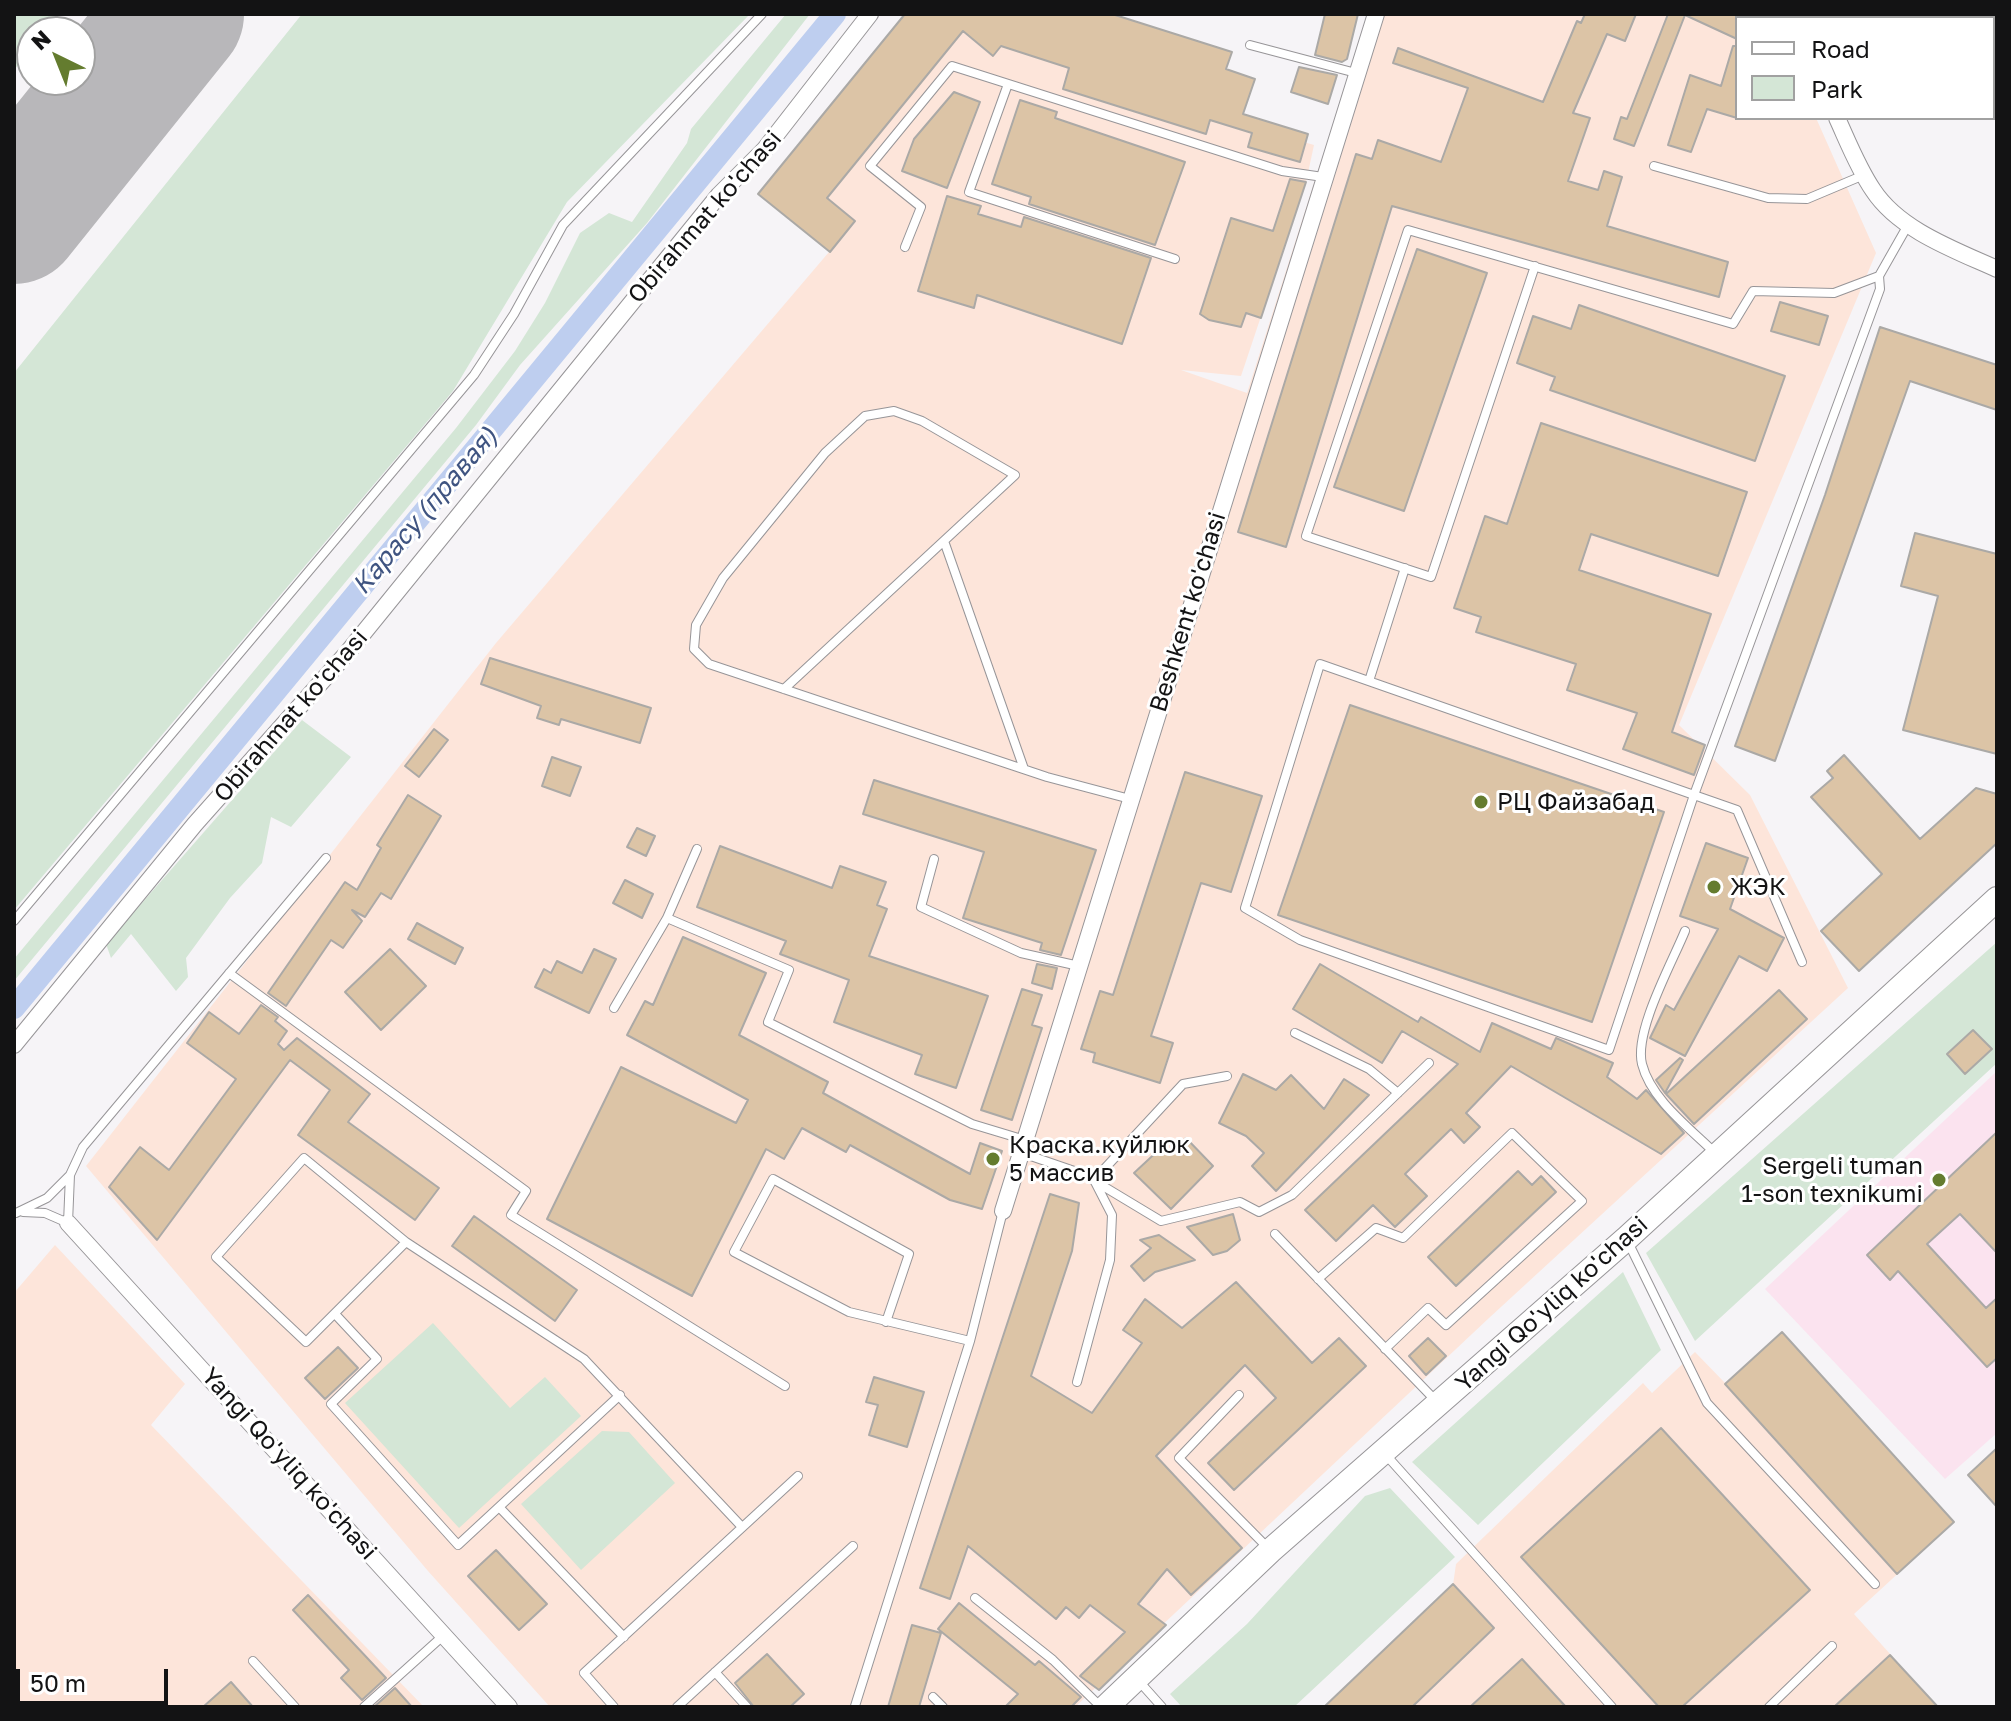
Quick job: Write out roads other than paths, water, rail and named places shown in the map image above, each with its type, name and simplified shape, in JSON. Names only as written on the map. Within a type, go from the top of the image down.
[{"type":"street","name":"Obirahmat ko'chasi","points":[[14,1045],[195,824],[348,652],[719,195],[765,149],[870,14]]},
{"type":"street","name":"Beshkent ko'chasi","points":[[1003,1211],[1376,14]]},
{"type":"street","points":[[1838,120],[1864,175],[1883,203],[1909,224],[1997,269]]},
{"type":"street","name":"Yangi Qo'yliq ko'chasi","points":[[1104,1707],[1270,1551],[1626,1239],[1997,899]]},
{"type":"street","name":"Yangi Qo'yliq ko'chasi","points":[[68,1223],[509,1707]]},
{"type":"lane","points":[[14,921],[474,375],[514,314],[563,225],[762,14]]},
{"type":"lane","points":[[1250,45],[1356,73]]},
{"type":"lane","points":[[905,247],[921,207],[870,166],[952,66],[1282,171],[1323,177]]},
{"type":"lane","points":[[1008,84],[969,192],[1175,259]]},
{"type":"lane","points":[[1654,166],[1768,198],[1807,199],[1864,175]]},
{"type":"lane","points":[[1802,962],[1737,810],[1694,795],[1369,681],[1320,664],[1245,908],[1300,940],[1609,1050],[1694,795],[1880,289],[1879,276],[1909,224]]},
{"type":"lane","points":[[1535,266],[1431,577],[1306,536],[1408,230],[1535,266],[1733,324],[1753,291],[1834,293],[1879,276]]},
{"type":"lane","points":[[784,689],[1015,475],[922,421],[894,411],[865,416],[825,453],[786,499],[723,578],[696,625],[694,649],[709,664],[784,689],[1024,769],[1130,799]]},
{"type":"lane","points":[[944,541],[1024,769]]},
{"type":"lane","points":[[1369,681],[1405,568]]},
{"type":"lane","points":[[614,1008],[667,918],[697,849]]},
{"type":"lane","points":[[15,1213],[47,1198],[70,1175],[83,1147],[326,858]]},
{"type":"lane","points":[[934,859],[921,907],[1021,953],[1079,966]]},
{"type":"lane","points":[[667,918],[789,970],[768,1022],[972,1124],[1094,1180],[1161,1221],[1240,1202],[1259,1212],[1292,1195],[1429,1063]]},
{"type":"lane","points":[[1685,931],[1643,1032],[1642,1064],[1661,1099],[1718,1155]]},
{"type":"lane","points":[[229,973],[526,1191],[511,1215],[785,1386]]},
{"type":"lane","points":[[1295,1033],[1369,1069],[1398,1093]]},
{"type":"lane","points":[[1094,1180],[1183,1084],[1227,1076]]},
{"type":"lane","points":[[1318,1279],[1376,1228],[1403,1238],[1512,1133],[1582,1201],[1446,1325],[1428,1308],[1385,1349]]},
{"type":"lane","points":[[406,1242],[306,1342],[216,1257],[304,1158],[406,1242],[584,1359],[742,1527]]},
{"type":"lane","points":[[15,1213],[45,1213],[68,1223],[70,1175]]},
{"type":"lane","points":[[886,1322],[909,1254],[773,1179],[734,1252],[849,1312],[886,1322],[970,1341]]},
{"type":"lane","points":[[1077,1382],[1110,1260],[1112,1215],[1094,1180]]},
{"type":"lane","points":[[855,1706],[970,1341],[1003,1211]]},
{"type":"lane","points":[[1275,1234],[1439,1404]]},
{"type":"lane","points":[[1626,1239],[1707,1403],[1875,1584]]},
{"type":"lane","points":[[335,1314],[377,1359],[331,1404],[458,1545],[620,1395]]},
{"type":"lane","points":[[1239,1395],[1179,1458],[1270,1551]]},
{"type":"lane","points":[[1383,1451],[1612,1707]]},
{"type":"lane","points":[[614,1707],[584,1673],[798,1476]]},
{"type":"lane","points":[[499,1507],[624,1637]]},
{"type":"lane","points":[[677,1707],[853,1546]]},
{"type":"lane","points":[[975,1598],[1053,1660],[1104,1707]]},
{"type":"lane","points":[[364,1707],[445,1635]]},
{"type":"lane","points":[[1769,1707],[1832,1646]]},
{"type":"lane","points":[[253,1661],[295,1707]]},
{"type":"lane","points":[[715,1672],[747,1707]]},
{"type":"lane","points":[[1136,1678],[1162,1707]]},
{"type":"lane","points":[[933,1697],[943,1707]]},
{"type":"waterway","name":"Карасу (правая)","points":[[14,1008],[835,14]]},
{"type":"place","name":"РЦ Файзабад","points":[[1481,802]]},
{"type":"place","name":"ЖЭК","points":[[1714,887]]},
{"type":"place","name":"Краска.куйлюк 5 массив","points":[[993,1159]]},
{"type":"place","name":"Sergeli tuman 1-son texnikumi","points":[[1939,1180]]}]
